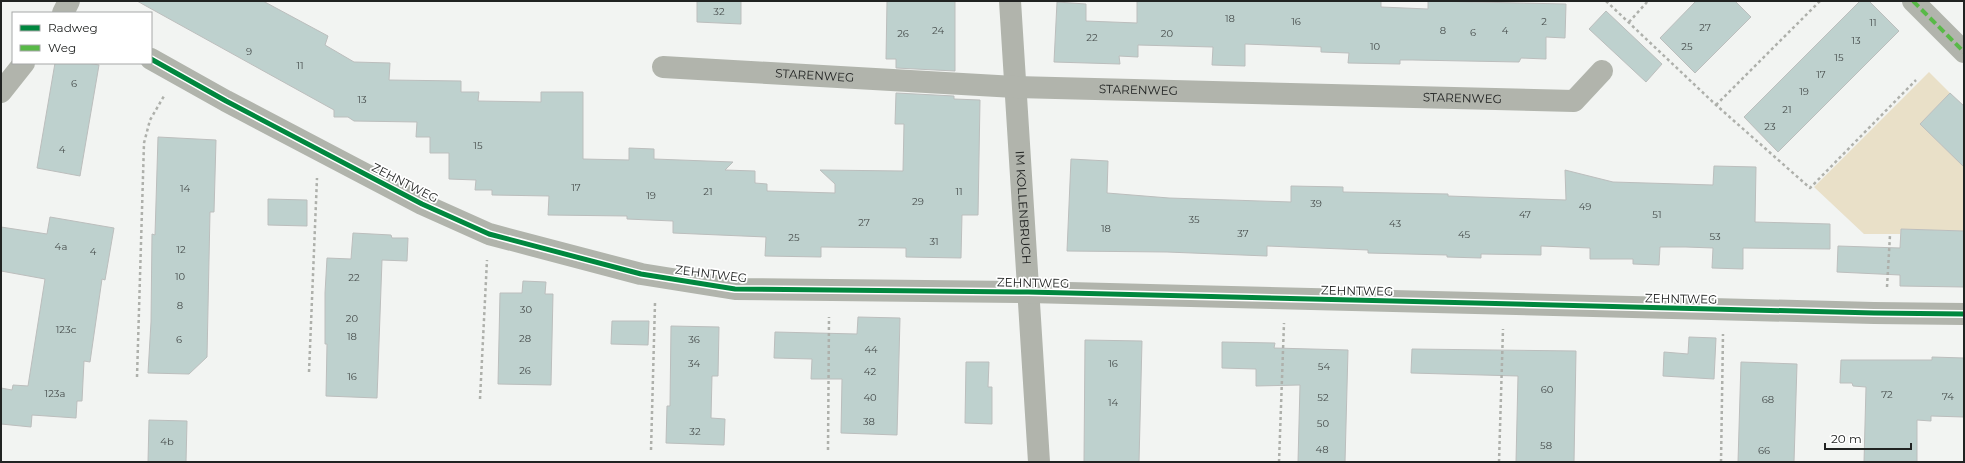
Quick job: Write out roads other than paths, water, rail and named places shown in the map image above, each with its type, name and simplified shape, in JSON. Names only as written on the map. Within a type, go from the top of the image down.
[{"type":"street","name":"IM KOLLENBRUCH","points":[[1010,1],[1039,462]]},
{"type":"street","points":[[1912,1],[1964,52]]},
{"type":"street","name":"ZEHNTWEG","points":[[152,60],[422,204],[489,234],[656,277],[735,289],[1028,292],[1724,310],[1964,314]]},
{"type":"street","points":[[1,92],[23,64]]},
{"type":"street","name":"STARENWEG","points":[[663,67],[1015,87],[1574,101],[1602,71]]}]
